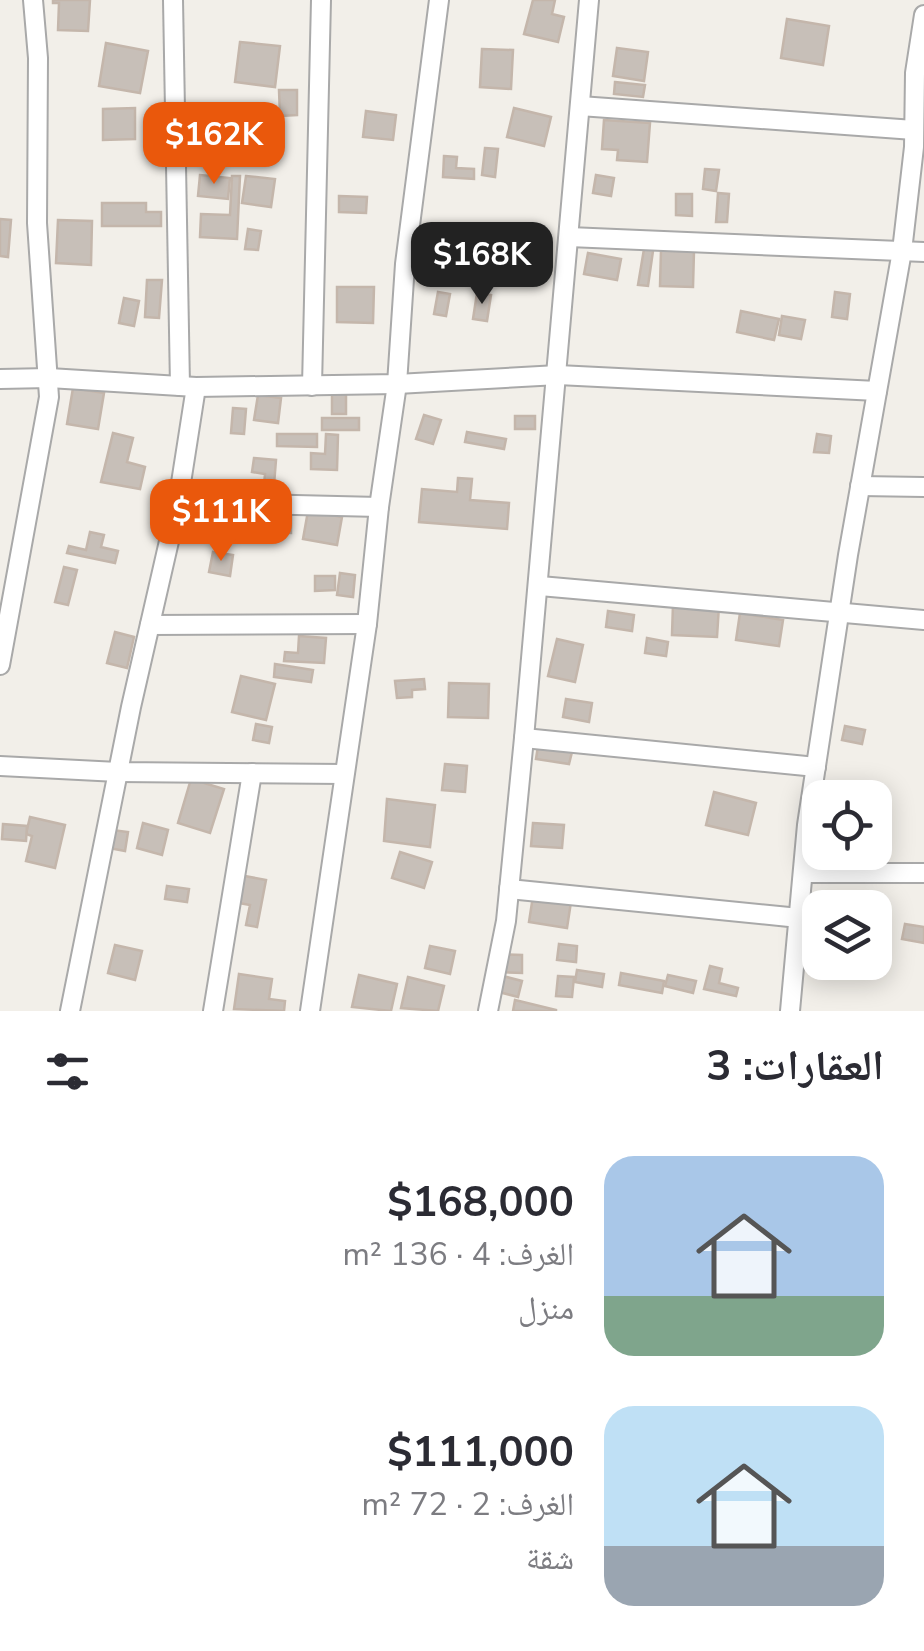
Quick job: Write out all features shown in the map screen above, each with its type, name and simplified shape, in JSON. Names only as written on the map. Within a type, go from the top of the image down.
[{"type":"street","points":[[0,665],[49,378],[37,223],[38,58],[33,0]]},
{"type":"street","points":[[70,1011],[178,502],[188,387],[173,0]]},
{"type":"street","points":[[312,386],[321,0]]},
{"type":"street","points":[[310,1011],[367,624],[396,384],[405,264],[439,0]]},
{"type":"street","points":[[488,1011],[509,889],[540,586],[580,106],[584,1]]},
{"type":"street","points":[[790,1011],[816,767],[902,251],[924,14]]},
{"type":"street","points":[[580,106],[914,130]]},
{"type":"street","points":[[568,237],[924,252]]},
{"type":"street","points":[[0,379],[49,378],[188,387],[396,384],[558,376],[877,391]]},
{"type":"street","points":[[860,486],[924,487]]},
{"type":"street","points":[[178,502],[379,507]]},
{"type":"street","points":[[540,586],[924,620]]},
{"type":"street","points":[[150,624],[367,624]]},
{"type":"street","points":[[524,738],[816,767]]},
{"type":"street","points":[[0,766],[118,772],[344,774]]},
{"type":"street","points":[[213,1011],[252,773]]},
{"type":"street","points":[[803,872],[924,873]]},
{"type":"street","points":[[509,889],[799,918]]},
{"type":"building","points":[[53,0],[90,0],[88,31],[58,30],[59,3]]},
{"type":"building","points":[[533,0],[555,0],[552,14],[564,17],[558,42],[524,34]]},
{"type":"building","points":[[787,19],[829,26],[823,65],[781,58]]},
{"type":"building","points":[[240,42],[280,46],[275,87],[235,82]]},
{"type":"building","points":[[106,43],[148,51],[140,93],[99,86]]},
{"type":"building","points":[[617,48],[648,52],[644,81],[613,76]]},
{"type":"building","points":[[482,49],[513,50],[511,89],[480,87]]},
{"type":"building","points":[[615,82],[645,85],[643,97],[614,94]]},
{"type":"building","points":[[279,90],[297,90],[297,115],[280,116]]},
{"type":"building","points":[[135,108],[135,139],[103,140],[103,109]]},
{"type":"building","points":[[514,108],[551,117],[544,146],[507,137]]},
{"type":"building","points":[[366,111],[396,115],[393,140],[363,137]]},
{"type":"building","points":[[604,120],[650,123],[647,162],[617,160],[618,150],[602,149]]},
{"type":"building","points":[[485,148],[498,149],[495,177],[482,175]]},
{"type":"building","points":[[444,156],[457,157],[456,168],[474,169],[474,179],[443,177]]},
{"type":"building","points":[[705,169],[719,170],[716,191],[703,189]]},
{"type":"building","points":[[200,175],[230,178],[228,199],[198,196]]},
{"type":"building","points":[[596,175],[614,178],[611,196],[593,193]]},
{"type":"building","points":[[232,176],[240,176],[237,239],[200,237],[201,214],[230,215]]},
{"type":"building","points":[[246,176],[275,179],[271,207],[242,203]]},
{"type":"building","points":[[718,193],[729,194],[727,222],[716,222]]},
{"type":"building","points":[[676,194],[692,194],[692,216],[676,215]]},
{"type":"building","points":[[339,196],[367,197],[366,213],[339,212]]},
{"type":"building","points":[[102,203],[146,203],[146,212],[161,212],[161,226],[102,226]]},
{"type":"building","points":[[0,219],[11,220],[8,257],[0,256]]},
{"type":"building","points":[[58,220],[92,221],[91,265],[56,263]]},
{"type":"building","points":[[248,229],[261,231],[258,250],[245,249]]},
{"type":"building","points":[[645,243],[654,244],[648,286],[638,285]]},
{"type":"building","points":[[661,250],[694,251],[693,287],[660,286]]},
{"type":"building","points":[[588,253],[621,259],[617,280],[584,274]]},
{"type":"building","points":[[147,280],[162,280],[159,318],[145,317]]},
{"type":"building","points":[[337,287],[374,287],[373,323],[337,322]]},
{"type":"building","points":[[438,292],[450,294],[446,316],[434,314]]},
{"type":"building","points":[[835,292],[850,294],[847,319],[832,317]]},
{"type":"building","points":[[477,293],[491,295],[487,321],[473,319]]},
{"type":"building","points":[[124,298],[139,301],[134,326],[119,323]]},
{"type":"building","points":[[741,311],[779,319],[774,340],[737,332]]},
{"type":"building","points":[[782,316],[805,320],[801,339],[779,335]]},
{"type":"building","points":[[73,388],[104,393],[98,429],[67,424]]},
{"type":"building","points":[[332,390],[346,390],[346,414],[332,414]]},
{"type":"building","points":[[258,395],[281,398],[278,423],[254,420]]},
{"type":"building","points":[[233,408],[246,409],[244,434],[231,433]]},
{"type":"building","points":[[424,415],[441,420],[433,444],[416,439]]},
{"type":"building","points":[[515,416],[535,416],[535,429],[515,429]]},
{"type":"building","points":[[322,418],[359,418],[359,430],[322,430]]},
{"type":"building","points":[[467,432],[506,439],[504,449],[465,442]]},
{"type":"building","points":[[113,433],[133,438],[127,462],[145,467],[140,489],[101,482]]},
{"type":"building","points":[[277,434],[317,434],[317,447],[277,446]]},
{"type":"building","points":[[326,434],[338,435],[337,470],[311,469],[311,453],[325,454]]},
{"type":"building","points":[[817,434],[831,436],[829,453],[814,452]]},
{"type":"building","points":[[254,458],[276,460],[274,485],[264,484],[265,474],[252,472]]},
{"type":"building","points":[[458,478],[472,479],[470,500],[509,503],[507,529],[419,522],[422,489],[457,492]]},
{"type":"building","points":[[194,509],[211,511],[207,539],[190,537]]},
{"type":"building","points":[[258,510],[291,510],[291,533],[258,532]]},
{"type":"building","points":[[308,511],[342,517],[337,545],[303,539]]},
{"type":"building","points":[[90,532],[104,535],[101,547],[118,551],[115,563],[67,553],[69,546],[86,550]]},
{"type":"building","points":[[213,552],[233,555],[230,576],[209,572]]},
{"type":"building","points":[[64,567],[77,570],[68,605],[55,602]]},
{"type":"building","points":[[340,573],[355,575],[353,597],[337,595]]},
{"type":"building","points":[[315,576],[335,576],[335,590],[315,591]]},
{"type":"building","points":[[673,604],[719,606],[717,637],[672,635]]},
{"type":"building","points":[[608,611],[634,615],[632,631],[606,627]]},
{"type":"building","points":[[740,613],[783,620],[779,646],[736,640]]},
{"type":"building","points":[[115,632],[134,637],[127,668],[107,663]]},
{"type":"building","points":[[299,636],[326,638],[324,663],[284,661],[285,652],[298,653]]},
{"type":"building","points":[[647,638],[668,642],[666,656],[645,653]]},
{"type":"building","points":[[557,639],[583,645],[575,682],[548,676]]},
{"type":"building","points":[[275,664],[313,670],[311,682],[274,677]]},
{"type":"building","points":[[241,676],[275,684],[266,720],[232,712]]},
{"type":"building","points":[[424,679],[425,689],[412,690],[412,697],[397,698],[395,681]]},
{"type":"building","points":[[449,683],[489,684],[488,718],[448,717]]},
{"type":"building","points":[[566,699],[592,703],[589,722],[563,717]]},
{"type":"building","points":[[256,724],[272,727],[269,743],[253,740]]},
{"type":"building","points":[[845,726],[865,730],[862,744],[842,740]]},
{"type":"building","points":[[538,746],[572,752],[569,764],[536,759]]},
{"type":"building","points":[[445,764],[467,766],[465,792],[442,790]]},
{"type":"building","points":[[191,779],[224,789],[210,833],[178,823]]},
{"type":"building","points":[[714,792],[756,803],[748,835],[706,825]]},
{"type":"building","points":[[387,799],[435,805],[430,847],[384,841]]},
{"type":"building","points":[[30,817],[65,825],[55,868],[26,861],[32,836],[26,834]]},
{"type":"building","points":[[143,823],[168,830],[162,855],[137,848]]},
{"type":"building","points":[[533,823],[564,825],[562,848],[531,846]]},
{"type":"building","points":[[3,824],[27,826],[26,841],[2,839]]},
{"type":"building","points":[[112,830],[128,832],[125,851],[109,848]]},
{"type":"building","points":[[400,852],[432,862],[424,888],[392,878]]},
{"type":"building","points":[[234,874],[266,880],[257,927],[246,925],[250,905],[228,901]]},
{"type":"building","points":[[167,886],[189,889],[187,902],[165,899]]},
{"type":"building","points":[[533,896],[571,902],[567,928],[529,922]]},
{"type":"building","points":[[905,924],[924,927],[924,943],[902,939]]},
{"type":"building","points":[[559,944],[577,946],[576,962],[557,960]]},
{"type":"building","points":[[115,945],[142,951],[135,980],[108,973]]},
{"type":"building","points":[[430,946],[455,951],[450,974],[425,968]]},
{"type":"building","points":[[497,954],[522,955],[522,973],[497,972]]},
{"type":"building","points":[[710,966],[722,969],[719,983],[738,988],[736,996],[704,989]]},
{"type":"building","points":[[577,970],[604,974],[602,987],[575,982]]},
{"type":"building","points":[[621,973],[664,981],[662,993],[619,985]]},
{"type":"building","points":[[239,974],[272,979],[269,999],[285,1001],[284,1011],[234,1009]]},
{"type":"building","points":[[359,975],[397,984],[391,1011],[352,1007]]},
{"type":"building","points":[[499,975],[522,981],[518,997],[495,991]]},
{"type":"building","points":[[668,975],[696,981],[693,993],[665,986]]},
{"type":"building","points":[[558,976],[574,977],[572,997],[556,996]]},
{"type":"building","points":[[408,977],[444,986],[438,1011],[401,1008]]},
{"type":"building","points":[[515,1000],[556,1010],[556,1011],[513,1011]]}]
